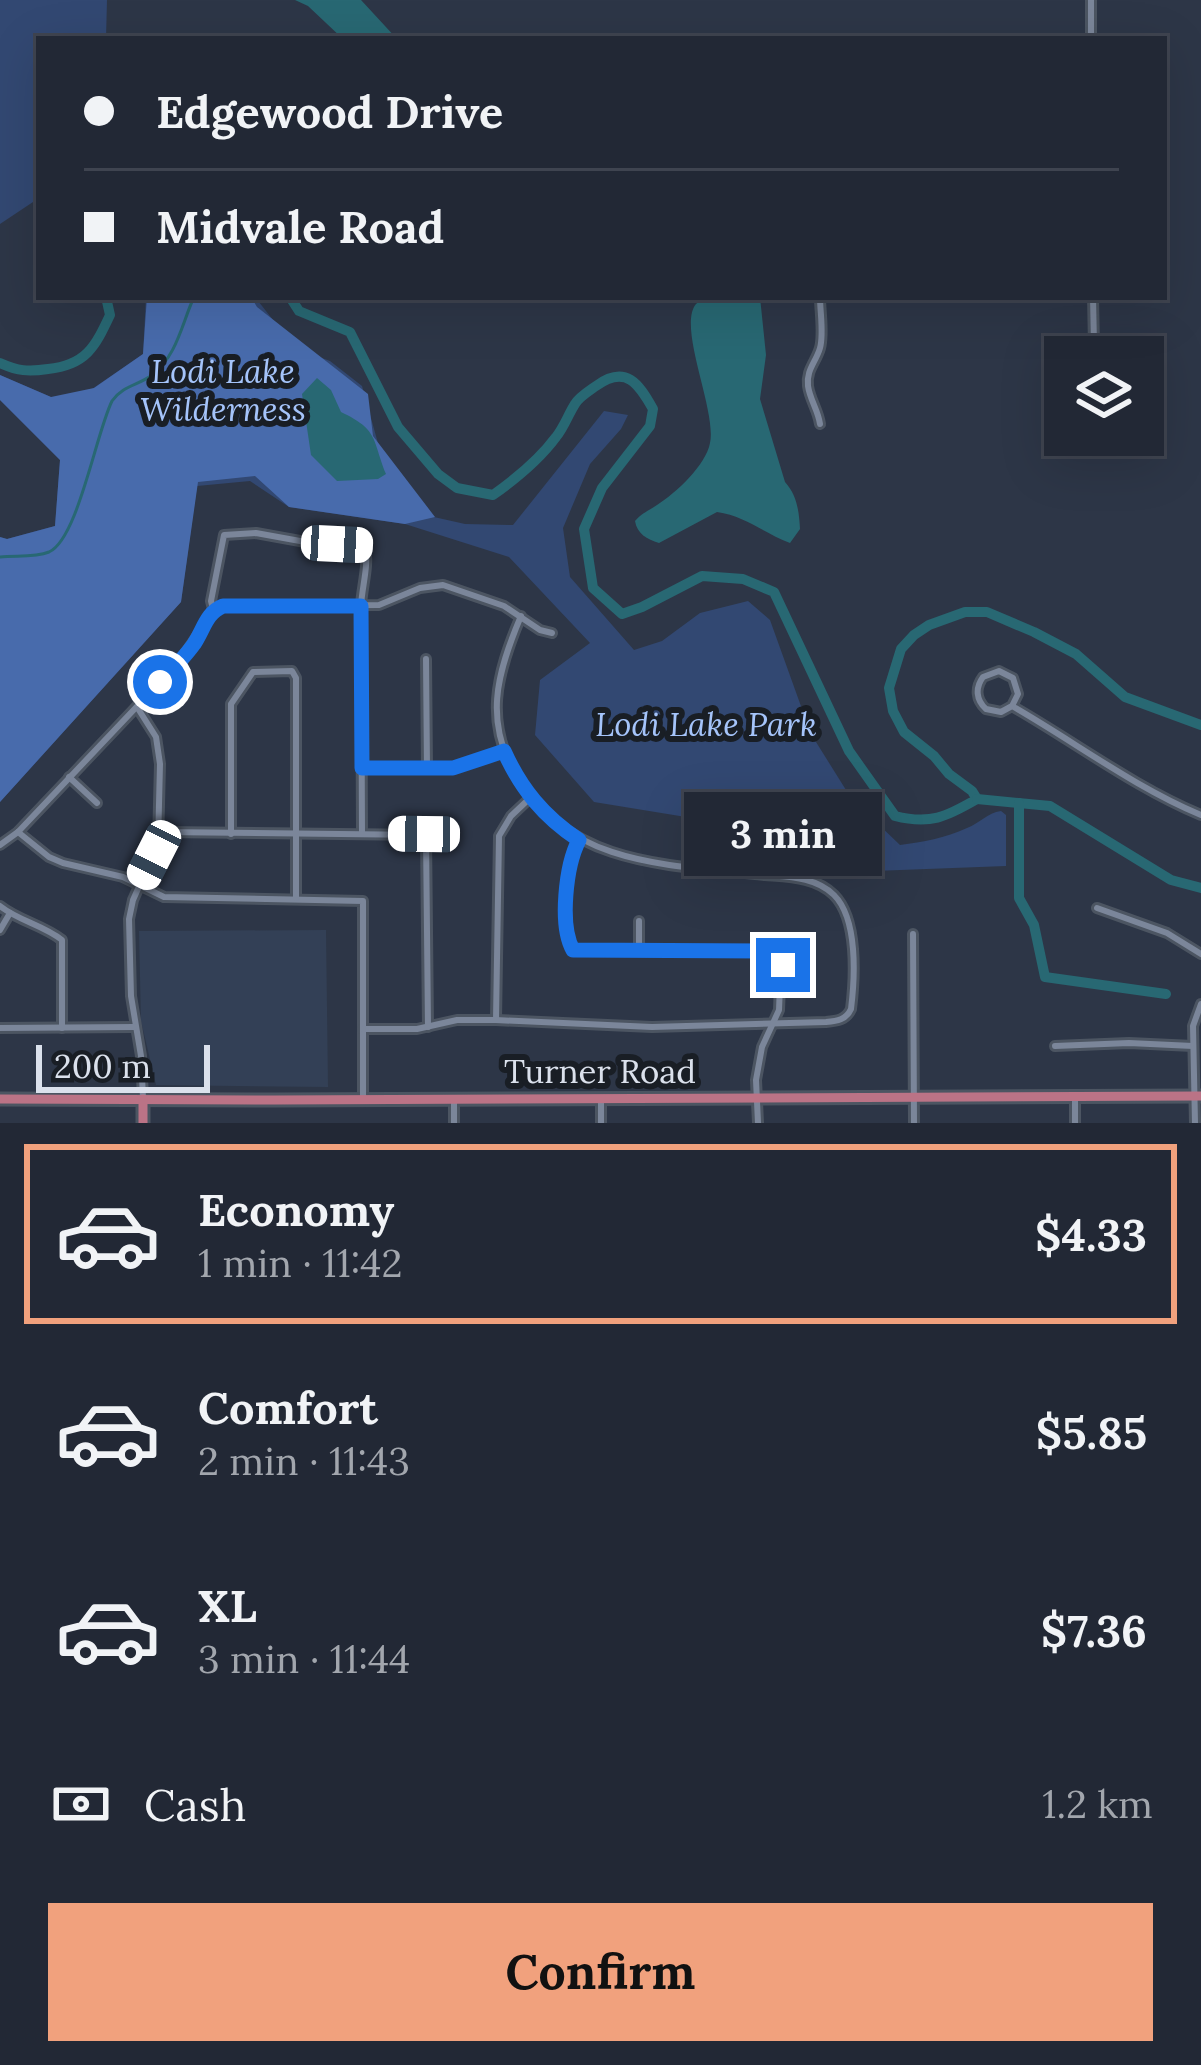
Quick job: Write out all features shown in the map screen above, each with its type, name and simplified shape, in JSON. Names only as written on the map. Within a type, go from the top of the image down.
[{"type":"main road","name":"Turner Road","points":[[0,1099],[1198,1095]]},
{"type":"main road","points":[[143,1099],[143,1123]]},
{"type":"street","points":[[1091,0],[1091,36]]},
{"type":"street","points":[[820,300],[820,347],[807,380],[820,424]]},
{"type":"street","points":[[1093,300],[1094,336]]},
{"type":"street","points":[[213,610],[221,537],[256,533],[365,547],[362,833]]},
{"type":"street","points":[[0,845],[18,832],[180,661],[213,610],[223,606],[379,605],[420,587],[443,585],[505,606],[552,633]]},
{"type":"street","points":[[363,1029],[428,1028],[457,1020],[652,1027],[826,1022],[848,1016],[853,1003],[852,939],[847,913],[833,894],[798,878],[646,861],[608,852],[579,840],[542,812],[504,751],[497,723],[498,680],[520,616]]},
{"type":"street","points":[[426,659],[427,769]]},
{"type":"street","points":[[999,671],[1013,678],[1018,694],[1012,706],[994,712],[981,705],[977,689],[983,676],[999,671]]},
{"type":"street","points":[[231,834],[231,704],[254,672],[293,672],[296,898]]},
{"type":"street","points":[[1012,706],[1159,796],[1201,815]]},
{"type":"street","points":[[137,707],[158,747],[160,832],[129,919],[143,1099]]},
{"type":"street","points":[[362,768],[453,768],[504,751]]},
{"type":"street","points":[[69,777],[97,803]]},
{"type":"street","points":[[496,1020],[499,836],[530,798]]},
{"type":"street","points":[[18,832],[64,863],[140,883],[169,898],[361,899],[363,1099]]},
{"type":"street","points":[[160,832],[426,836],[428,1028]]},
{"type":"street","points":[[579,840],[568,864],[568,946],[576,951],[775,952],[783,965],[776,1022],[762,1047],[756,1080],[758,1123]]},
{"type":"street","points":[[0,906],[62,940],[62,1028]]},
{"type":"street","points":[[1096,908],[1167,933],[1201,954]]},
{"type":"street","points":[[0,930],[10,914]]},
{"type":"street","points":[[639,921],[639,951]]},
{"type":"street","points":[[913,934],[914,1123]]},
{"type":"street","points":[[1195,1123],[1193,1026],[1201,1004]]},
{"type":"street","points":[[0,1028],[134,1027]]},
{"type":"street","points":[[1055,1046],[1193,1046]]},
{"type":"street","points":[[1075,1096],[1075,1123]]},
{"type":"street","points":[[601,1098],[601,1123]]},
{"type":"street","points":[[454,1099],[454,1123]]},
{"type":"shaded area","points":[[295,0],[361,0],[394,36],[340,36]]},
{"type":"shaded area","points":[[760,300],[766,355],[760,399],[798,510],[800,529],[790,543],[717,512],[659,543],[636,526],[640,516],[689,478],[710,443],[691,331],[691,315],[702,301]]},
{"type":"shaded area","points":[[317,378],[331,390],[341,412],[368,430],[386,474],[378,479],[337,481],[311,455],[302,394]]},
{"type":"shaded area","points":[[326,930],[328,1087],[156,1085],[141,1021],[139,931]]},
{"type":"green space","points":[[0,0],[107,0],[106,36],[36,36],[36,200],[0,224]]},
{"type":"green space","name":"Lodi Lake Park","points":[[146,300],[257,300],[295,348],[330,361],[362,386],[388,479],[425,515],[465,524],[513,525],[604,411],[628,415],[590,464],[563,528],[570,577],[634,650],[662,641],[700,613],[748,601],[770,620],[811,734],[851,798],[900,845],[950,834],[1001,811],[1006,815],[1006,866],[874,871],[834,841],[594,802],[535,735],[540,680],[590,643],[509,557],[405,524],[289,507],[250,481],[197,486],[181,602],[0,802],[0,537],[55,526],[60,460],[0,400],[0,375],[51,397],[79,398],[143,354]]},
{"type":"green space","name":"Lodi Lake Wilderness","points":[[147,300],[253,300],[368,394],[373,436],[435,517],[405,524],[289,507],[255,476],[198,482],[181,602],[0,802],[0,537],[55,526],[60,460],[0,400],[0,375],[51,397],[94,388],[143,354]]},
{"type":"waterway","points":[[0,363],[35,370],[80,359],[94,345],[110,315],[107,300]]},
{"type":"waterway","points":[[0,557],[43,554],[59,543],[77,507],[112,401],[160,367],[173,349],[193,300]]},
{"type":"waterway","points":[[292,300],[299,311],[350,332],[398,427],[438,474],[457,488],[493,495],[542,453],[584,394],[616,377],[637,385],[653,409],[650,426],[602,488],[584,529],[593,588],[622,614],[702,576],[743,579],[774,592],[849,751],[895,816],[937,818],[977,799],[904,732],[893,711],[889,688],[901,649],[914,635],[965,612],[987,612],[1034,632],[1076,654],[1125,697],[1201,725]]},
{"type":"waterway","points":[[977,799],[1050,806],[1171,880],[1201,888]]},
{"type":"waterway","points":[[1019,803],[1019,898],[1034,925],[1045,977],[1166,994]]},
{"type":"route","points":[[160,682],[195,642],[216,608],[361,606],[362,768],[453,768],[504,751],[530,798],[579,840],[568,864],[568,946],[573,950],[770,951],[783,965]]}]
